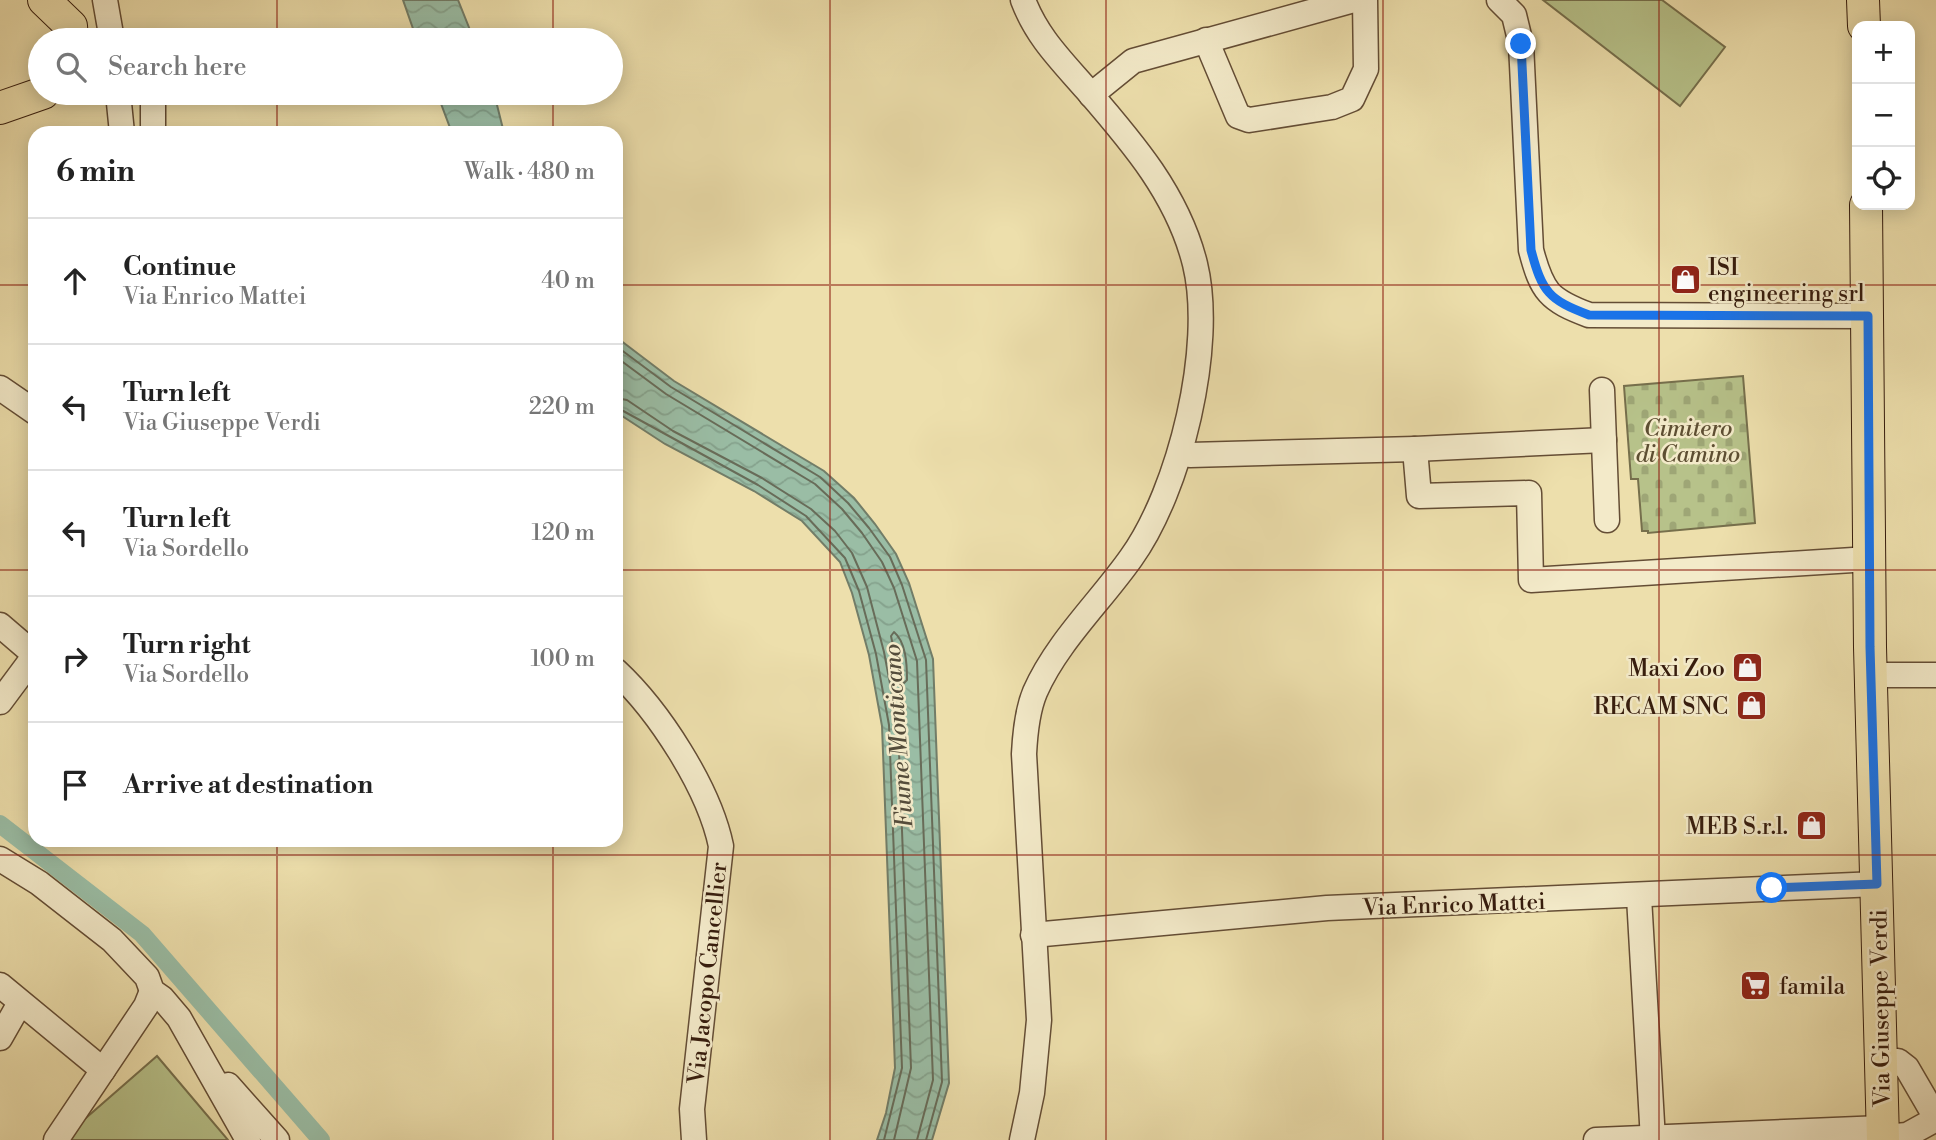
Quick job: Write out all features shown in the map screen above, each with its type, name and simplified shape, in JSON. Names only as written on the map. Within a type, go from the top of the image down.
[{"type":"main road","points":[[44,0],[71,28]]},
{"type":"main road","points":[[1863,0],[1864,21]]},
{"type":"main road","points":[[0,108],[28,98]]},
{"type":"main road","name":"Via Giuseppe Verdi","points":[[1866,210],[1871,676],[1883,1135]]},
{"type":"street","points":[[105,0],[110,28]]},
{"type":"street","points":[[1022,1140],[1039,1046],[1039,995],[1032,935],[1024,754],[1034,693],[1062,647],[1133,556],[1159,505],[1183,439],[1199,342],[1201,306],[1194,263],[1177,216],[1152,168],[1039,34],[1023,0]]},
{"type":"street","points":[[1091,95],[1132,61],[1354,0]]},
{"type":"street","points":[[1206,40],[1238,116],[1249,120],[1332,107],[1352,99],[1360,89],[1366,69],[1365,0]]},
{"type":"street","points":[[1499,0],[1514,15],[1521,44],[1531,250],[1538,278],[1557,303],[1589,315],[1868,316]]},
{"type":"street","points":[[119,105],[121,126]]},
{"type":"street","points":[[153,105],[153,126]]},
{"type":"street","points":[[0,388],[28,407]]},
{"type":"street","points":[[1602,390],[1607,520]]},
{"type":"street","points":[[1190,455],[1415,449],[1604,440]]},
{"type":"street","points":[[1415,449],[1419,496],[1529,493],[1531,580],[1869,559]]},
{"type":"street","points":[[0,625],[28,649]]},
{"type":"street","points":[[0,702],[28,664]]},
{"type":"street","points":[[1871,676],[1936,675]]},
{"type":"street","name":"Via Jacopo Cancellier","points":[[623,678],[658,717],[716,822],[721,846],[692,1109],[694,1140]]},
{"type":"street","points":[[0,859],[39,883],[112,940],[147,977],[152,991],[172,1008],[195,1048],[262,1139]]},
{"type":"street","name":"Via Enrico Mattei","points":[[1032,935],[1327,908],[1772,895],[1877,884]]},
{"type":"street","points":[[1639,897],[1653,1139]]},
{"type":"street","points":[[0,985],[103,1070]]},
{"type":"street","points":[[56,1140],[146,1006],[152,991]]},
{"type":"street","points":[[0,1038],[20,1003]]},
{"type":"street","points":[[1596,1140],[1907,1135],[1936,1119],[1908,1068],[1898,1060],[1881,1061]]},
{"type":"green space","points":[[1543,0],[1662,0],[1725,47],[1680,106]]},
{"type":"green space","name":"Cimitero di Camino","points":[[1743,376],[1755,523],[1648,533],[1642,531],[1638,479],[1631,479],[1624,386]]},
{"type":"green space","points":[[157,1056],[228,1140],[63,1140],[71,1131]]},
{"type":"water","points":[[403,0],[458,0],[469,28],[413,28]]},
{"type":"water","points":[[442,105],[497,105],[502,126],[449,126]]},
{"type":"water","name":"Fiume Monticano","points":[[623,342],[674,381],[824,471],[854,498],[875,524],[896,554],[909,583],[933,659],[949,1083],[932,1140],[877,1140],[886,1113],[895,1068],[882,726],[869,655],[852,593],[840,562],[802,521],[754,491],[665,444],[623,417]]},
{"type":"waterway","points":[[0,824],[28,846]]},
{"type":"waterway","points":[[30,847],[142,934],[321,1140]]},
{"type":"place","name":"ISI engineering srl","points":[[1685,280]]},
{"type":"place","name":"Maxi Zoo","points":[[1748,668]]},
{"type":"place","name":"RECAM SNC","points":[[1751,706]]},
{"type":"place","name":"MEB S.r.l.","points":[[1811,826]]},
{"type":"place","name":"famila","points":[[1756,986]]},
{"type":"route","points":[[1521,44],[1523,131],[1531,250],[1538,278],[1557,303],[1589,315],[1783,318],[1868,316],[1870,647],[1877,884],[1772,888]]}]
